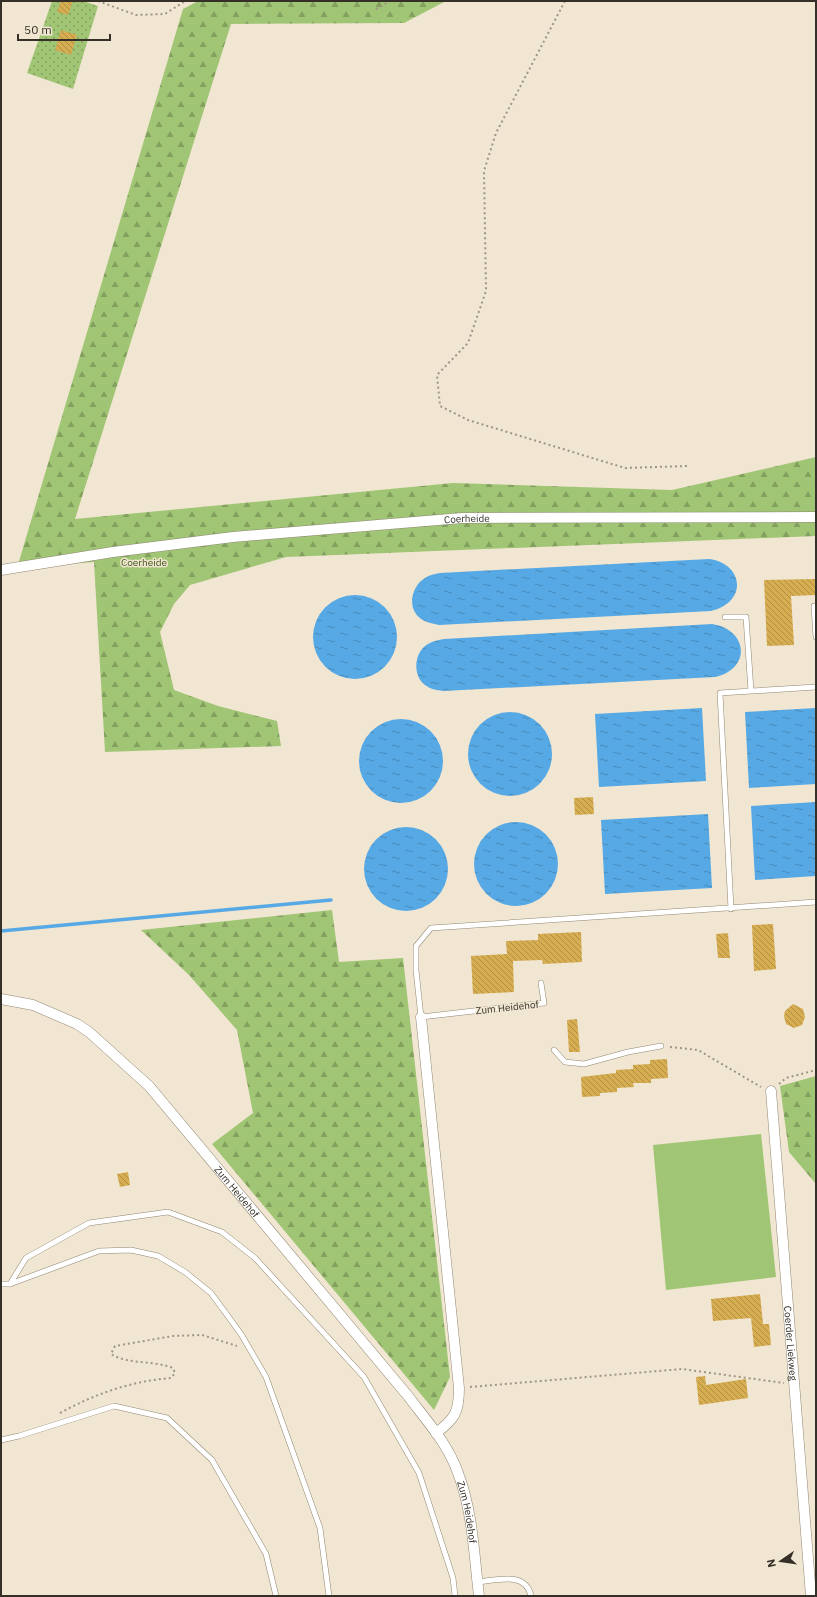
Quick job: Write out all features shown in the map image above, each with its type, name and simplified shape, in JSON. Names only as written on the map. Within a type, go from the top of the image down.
[{"type":"street","name":"Coerheide","points":[[1,570],[113,552],[233,537],[462,518],[816,517]]},
{"type":"street","name":"Zum Heidehof","points":[[1,999],[33,1005],[77,1024],[90,1032],[149,1086],[408,1396],[436,1433],[458,1472],[470,1521],[479,1596]]},
{"type":"street","points":[[421,1017],[459,1388],[458,1409],[452,1420],[436,1433]]},
{"type":"street","name":"Coerder Liekweg","points":[[771,1091],[793,1384],[811,1596]]},
{"type":"lane","points":[[814,606],[816,637]]},
{"type":"lane","points":[[725,617],[746,617],[751,692]]},
{"type":"lane","points":[[731,909],[720,693],[816,687]]},
{"type":"lane","points":[[421,1017],[416,970],[416,946],[431,928],[731,909],[816,902]]},
{"type":"lane","name":"Zum Heidehof","points":[[421,1017],[544,1003],[541,983]]},
{"type":"lane","points":[[554,1050],[565,1062],[584,1064],[628,1052],[661,1046]]},
{"type":"lane","points":[[10,1284],[26,1258],[89,1223],[168,1212],[222,1232],[255,1258],[364,1377],[419,1473],[453,1578],[455,1596]]},
{"type":"lane","points":[[1,1284],[10,1284],[99,1251],[130,1250],[158,1256],[185,1272],[211,1293],[249,1347],[266,1377],[320,1528],[329,1596]]},
{"type":"lane","points":[[1,1440],[19,1436],[114,1406],[167,1418],[212,1460],[266,1554],[276,1596]]},
{"type":"lane","points":[[478,1582],[518,1579],[525,1582],[530,1589],[532,1596]]},
{"type":"path","points":[[98,1],[136,15],[165,14],[185,1]]},
{"type":"path","points":[[376,9],[390,1]]},
{"type":"path","points":[[565,1],[496,133],[484,171],[486,291],[468,343],[437,375],[440,406],[468,420],[625,468],[687,466]]},
{"type":"path","points":[[661,1046],[698,1050],[755,1085],[771,1091],[786,1078],[816,1070]]},
{"type":"path","points":[[59,1414],[90,1397],[126,1385],[152,1379],[172,1378],[175,1373],[173,1368],[163,1364],[120,1359],[111,1354],[115,1346],[173,1336],[202,1335],[237,1346],[249,1347]]},
{"type":"path","points":[[459,1388],[682,1369],[793,1384]]},
{"type":"green space","points":[[52,1],[83,1],[98,6],[73,89],[27,73]]},
{"type":"green space","name":"Coerheide","points":[[198,1],[446,1],[404,23],[231,24],[75,519],[453,483],[672,490],[816,457],[816,536],[286,557],[190,585],[174,604],[160,632],[174,690],[218,706],[277,721],[281,746],[105,752],[94,562],[17,568],[183,9]]},
{"type":"green space","points":[[332,910],[339,962],[403,958],[450,1377],[434,1410],[212,1144],[253,1113],[237,1030],[189,975],[141,930]]},
{"type":"green space","points":[[816,1076],[816,1184],[789,1152],[780,1086]]},
{"type":"green space","points":[[761,1134],[776,1277],[666,1290],[653,1145]]},
{"type":"water","points":[[709,559],[721,562],[730,568],[735,576],[737,584],[736,592],[731,600],[723,607],[711,611],[439,625],[426,622],[421,619],[416,614],[412,605],[413,594],[417,585],[427,577],[440,573]]},
{"type":"water","points":[[347,595],[363,595],[379,602],[390,613],[397,629],[397,645],[394,653],[385,667],[379,672],[363,679],[347,679],[331,672],[320,661],[313,645],[313,629],[320,613],[331,602]]},
{"type":"water","points":[[712,624],[724,628],[733,634],[739,641],[741,650],[740,658],[735,666],[727,673],[715,677],[443,691],[431,688],[421,681],[418,676],[416,664],[417,658],[423,648],[432,642],[444,639]]},
{"type":"water","points":[[702,708],[706,781],[599,787],[595,714]]},
{"type":"water","points":[[816,708],[816,784],[749,788],[745,712]]},
{"type":"water","points":[[502,712],[518,712],[534,719],[545,730],[552,746],[552,762],[549,770],[540,784],[534,789],[518,796],[502,796],[486,789],[475,778],[468,762],[468,746],[475,730],[486,719]]},
{"type":"water","points":[[393,719],[409,719],[425,726],[436,737],[443,753],[443,769],[440,777],[431,791],[425,796],[409,803],[393,803],[377,796],[366,785],[359,769],[359,753],[366,737],[377,726]]},
{"type":"water","points":[[816,802],[816,876],[755,880],[751,806]]},
{"type":"water","points":[[708,814],[712,888],[605,894],[601,820]]},
{"type":"water","points":[[516,822],[532,825],[546,834],[555,848],[558,864],[555,880],[546,894],[532,903],[516,906],[500,903],[486,894],[477,880],[474,864],[477,848],[486,834],[500,825]]},
{"type":"water","points":[[398,827],[414,827],[430,834],[441,845],[448,861],[448,877],[445,885],[436,899],[430,904],[414,911],[398,911],[382,904],[371,893],[364,877],[364,861],[371,845],[382,834]]},
{"type":"building","points":[[61,1],[73,1],[68,15],[57,12]]},
{"type":"building","points":[[61,30],[77,35],[71,55],[55,50]]},
{"type":"building","points":[[816,579],[816,595],[791,596],[794,645],[767,646],[764,580]]},
{"type":"building","points":[[593,797],[594,814],[575,815],[574,798]]},
{"type":"building","points":[[773,924],[776,969],[754,971],[752,925]]},
{"type":"building","points":[[581,932],[582,962],[543,964],[542,960],[513,961],[514,992],[473,994],[471,956],[507,954],[506,941],[538,940],[538,934]]},
{"type":"building","points":[[728,933],[730,958],[718,958],[716,934]]},
{"type":"building","points":[[793,1004],[803,1009],[805,1017],[802,1025],[794,1028],[786,1024],[784,1016],[785,1011]]},
{"type":"building","points":[[577,1019],[580,1052],[569,1052],[567,1020]]},
{"type":"building","points":[[667,1059],[668,1078],[651,1079],[651,1083],[633,1083],[634,1087],[617,1088],[617,1092],[600,1093],[600,1096],[582,1097],[581,1077],[616,1073],[616,1070],[633,1069],[633,1065],[650,1064],[650,1060]]},
{"type":"building","points":[[128,1172],[130,1185],[120,1187],[117,1174]]},
{"type":"building","points":[[760,1294],[763,1324],[769,1324],[771,1345],[754,1347],[751,1318],[713,1321],[711,1299]]},
{"type":"building","points":[[705,1376],[706,1385],[746,1379],[748,1398],[699,1405],[696,1377]]},
{"type":"waterway","points":[[1,931],[331,900]]}]
